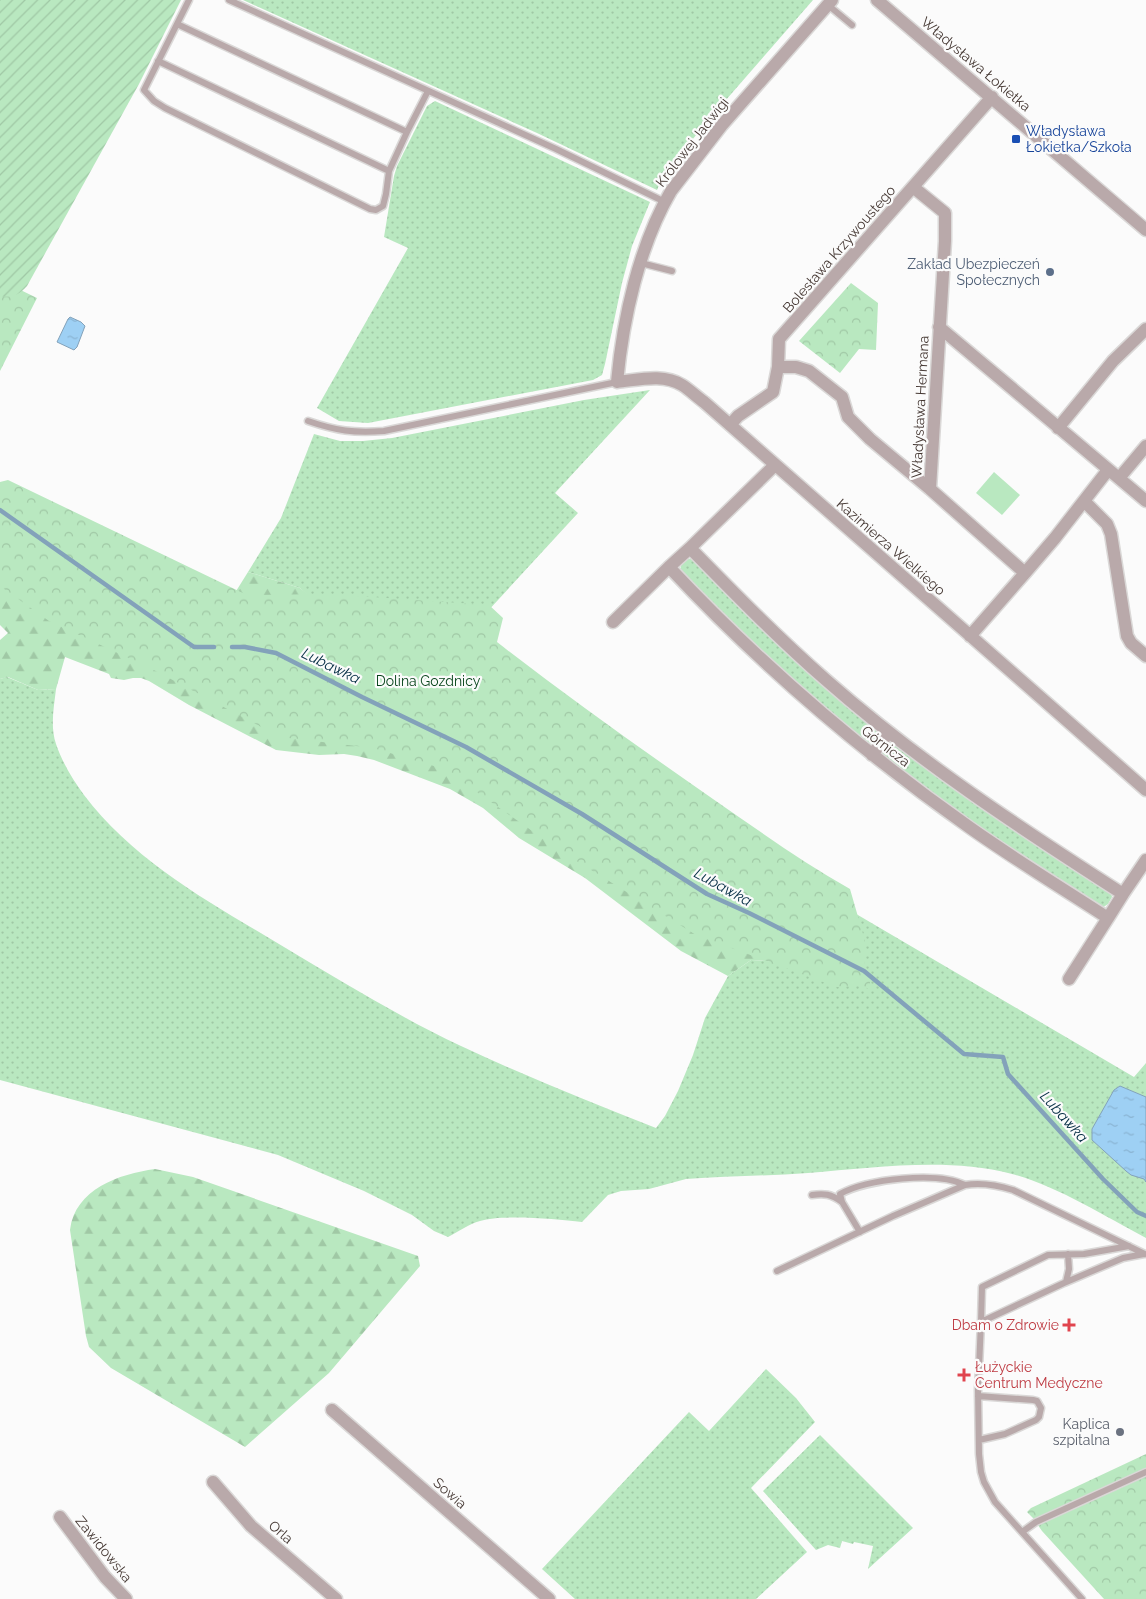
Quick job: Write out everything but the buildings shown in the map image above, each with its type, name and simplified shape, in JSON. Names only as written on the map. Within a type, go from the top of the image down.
[{"type":"street","name":"Władysława Łokietka","points":[[877,0],[1146,230]]},
{"type":"street","name":"Królowej Jadwigi","points":[[617,382],[627,317],[641,263],[651,231],[671,191],[722,125],[830,3]]},
{"type":"street","name":"Bolesława Krzywoustego","points":[[730,425],[738,416],[773,392],[778,367],[779,339],[992,97]]},
{"type":"street","name":"Władysława Hermana","points":[[913,187],[945,214],[930,489],[1025,573]]},
{"type":"street","name":"Władysława Hermana","points":[[939,327],[1146,501]]},
{"type":"street","points":[[1058,428],[1113,361],[1146,329]]},
{"type":"street","points":[[778,367],[796,367],[809,371],[842,397],[848,417],[870,439],[930,489]]},
{"type":"street","name":"Kazimierza Wielkiego","points":[[617,382],[658,378],[671,380],[682,385],[1146,790]]},
{"type":"street","points":[[970,636],[1084,501],[1146,446]]},
{"type":"street","points":[[613,622],[775,466]]},
{"type":"street","points":[[1084,501],[1106,524],[1111,534],[1127,636],[1131,644],[1146,656]]},
{"type":"street","name":"Górnicza","points":[[690,548],[799,656],[889,732],[1029,834],[1123,894]]},
{"type":"street","name":"Górnicza","points":[[669,567],[718,618],[823,714],[872,754],[969,827],[1108,918]]},
{"type":"street","points":[[872,754],[889,732]]},
{"type":"street","points":[[1069,979],[1146,860]]},
{"type":"street","name":"Sowia","points":[[332,1410],[549,1599]]},
{"type":"street","name":"Orla","points":[[213,1482],[251,1526],[336,1599]]},
{"type":"street","name":"Zawidowska","points":[[60,1517],[105,1577],[126,1599]]},
{"type":"lane","points":[[189,0],[144,90],[158,104],[370,209],[376,210],[383,206],[389,171],[428,91]]},
{"type":"lane","points":[[229,0],[556,149],[665,202]]},
{"type":"lane","points":[[830,3],[852,25]]},
{"type":"lane","points":[[177,24],[407,132]]},
{"type":"lane","points":[[158,61],[389,171]]},
{"type":"lane","points":[[641,263],[672,271]]},
{"type":"lane","points":[[308,421],[325,427],[356,433],[384,431],[617,382]]},
{"type":"lane","points":[[860,1232],[842,1202],[840,1194],[851,1187],[918,1178],[958,1181],[965,1185]]},
{"type":"lane","points":[[777,1271],[965,1185],[982,1183],[1013,1190],[1145,1254]]},
{"type":"lane","points":[[812,1195],[824,1193],[833,1195],[842,1202]]},
{"type":"lane","points":[[1082,1599],[996,1502],[984,1482],[980,1464],[978,1396],[982,1287],[1053,1254],[1084,1254],[1129,1246]]},
{"type":"lane","points":[[1066,1282],[1070,1269],[1068,1254]]},
{"type":"lane","points":[[981,1322],[1066,1282],[1123,1258],[1145,1254]]},
{"type":"lane","points":[[978,1396],[1033,1400],[1037,1401],[1041,1408],[1039,1417],[1036,1420],[1005,1434],[979,1440]]},
{"type":"lane","points":[[1022,1532],[1036,1522],[1146,1472]]},
{"type":"green space","points":[[0,0],[181,0],[139,84],[27,286],[18,294],[8,297],[0,296]]},
{"type":"green space","points":[[243,0],[813,0],[705,124],[663,176],[657,190],[537,133]]},
{"type":"green space","points":[[435,101],[650,202],[632,246],[602,375],[593,380],[368,423],[339,421],[317,408],[408,248],[384,237],[394,176],[397,166],[427,106]]},
{"type":"green space","points":[[0,280],[37,298],[0,371]]},
{"type":"green space","points":[[851,283],[878,303],[876,350],[859,349],[840,373],[799,341]]},
{"type":"green space","points":[[650,390],[555,493],[578,513],[474,626],[497,772],[300,588],[248,572],[281,518],[314,434],[340,441],[392,438],[584,400]]},
{"type":"green space","points":[[994,472],[1020,495],[1002,515],[976,493]]},
{"type":"green space","name":"Dolina Gozdnicy","points":[[8,480],[247,595],[327,594],[489,605],[503,618],[497,642],[577,702],[763,834],[850,889],[865,941],[864,971],[870,977],[870,990],[860,984],[837,987],[696,935],[562,852],[444,769],[373,748],[280,737],[150,668],[49,621],[0,586],[0,482]]},
{"type":"green space","points":[[0,482],[223,612],[248,572],[300,588],[373,646],[799,963],[751,960],[728,976],[681,951],[585,878],[519,838],[483,808],[450,789],[374,760],[344,754],[319,755],[276,750],[189,705],[149,681],[141,678],[124,680],[111,678],[109,674],[65,657],[56,689],[38,690],[8,677],[0,679],[0,640],[8,633],[0,625]]},
{"type":"green space","points":[[688,559],[692,559],[878,730],[879,736],[870,745],[864,742],[743,635],[680,571],[681,565]]},
{"type":"green space","points":[[7,677],[38,690],[56,689],[53,716],[54,737],[61,757],[72,777],[104,819],[126,841],[174,879],[346,984],[438,1035],[582,1099],[656,1128],[665,1116],[678,1091],[693,1055],[705,1018],[728,976],[751,960],[799,963],[846,908],[1134,1077],[1146,1063],[1146,1238],[1080,1202],[1029,1179],[987,1169],[936,1165],[686,1179],[649,1189],[621,1191],[608,1195],[582,1222],[530,1218],[490,1219],[472,1224],[448,1237],[434,1231],[412,1215],[364,1191],[278,1155],[0,1080],[0,679]]},
{"type":"green space","points":[[889,741],[1111,893],[1112,897],[1108,904],[1102,908],[978,827],[881,754],[881,750]]},
{"type":"green space","points":[[155,1169],[193,1177],[418,1256],[420,1266],[329,1373],[245,1447],[111,1368],[89,1347],[70,1230],[74,1216],[80,1204],[101,1186],[127,1175]]},
{"type":"green space","points":[[766,1369],[796,1398],[815,1422],[751,1488],[807,1552],[756,1599],[575,1599],[542,1569],[689,1412],[709,1431]]},
{"type":"green space","points":[[820,1435],[913,1528],[868,1569],[873,1546],[842,1541],[840,1548],[828,1545],[816,1550],[763,1491]]},
{"type":"green space","points":[[1146,1454],[1146,1599],[1104,1599],[1027,1512],[1031,1508]]},
{"type":"water","points":[[70,317],[85,326],[74,350],[57,342]]},
{"type":"water","points":[[1120,1086],[1146,1097],[1146,1182],[1144,1179],[1131,1175],[1092,1140],[1092,1129],[1114,1090]]},
{"type":"waterway","name":"Lubawka","points":[[0,510],[194,647],[214,647]]},
{"type":"waterway","name":"Lubawka","points":[[232,647],[245,647],[276,653],[466,747],[582,814],[707,894],[864,971],[964,1054],[1003,1057],[1008,1074],[1103,1179],[1137,1212],[1146,1216]]},
{"type":"place","name":"Władysława Łokietka/Szkoła","points":[[1016,139]]},
{"type":"place","name":"Zakład Ubezpieczeń Społecznych","points":[[1050,272]]},
{"type":"place","name":"Dbam o Zdrowie","points":[[1069,1325]]},
{"type":"place","name":"Łużyckie Centrum Medyczne","points":[[964,1375]]},
{"type":"place","name":"Kaplica szpitalna","points":[[1120,1432]]}]
